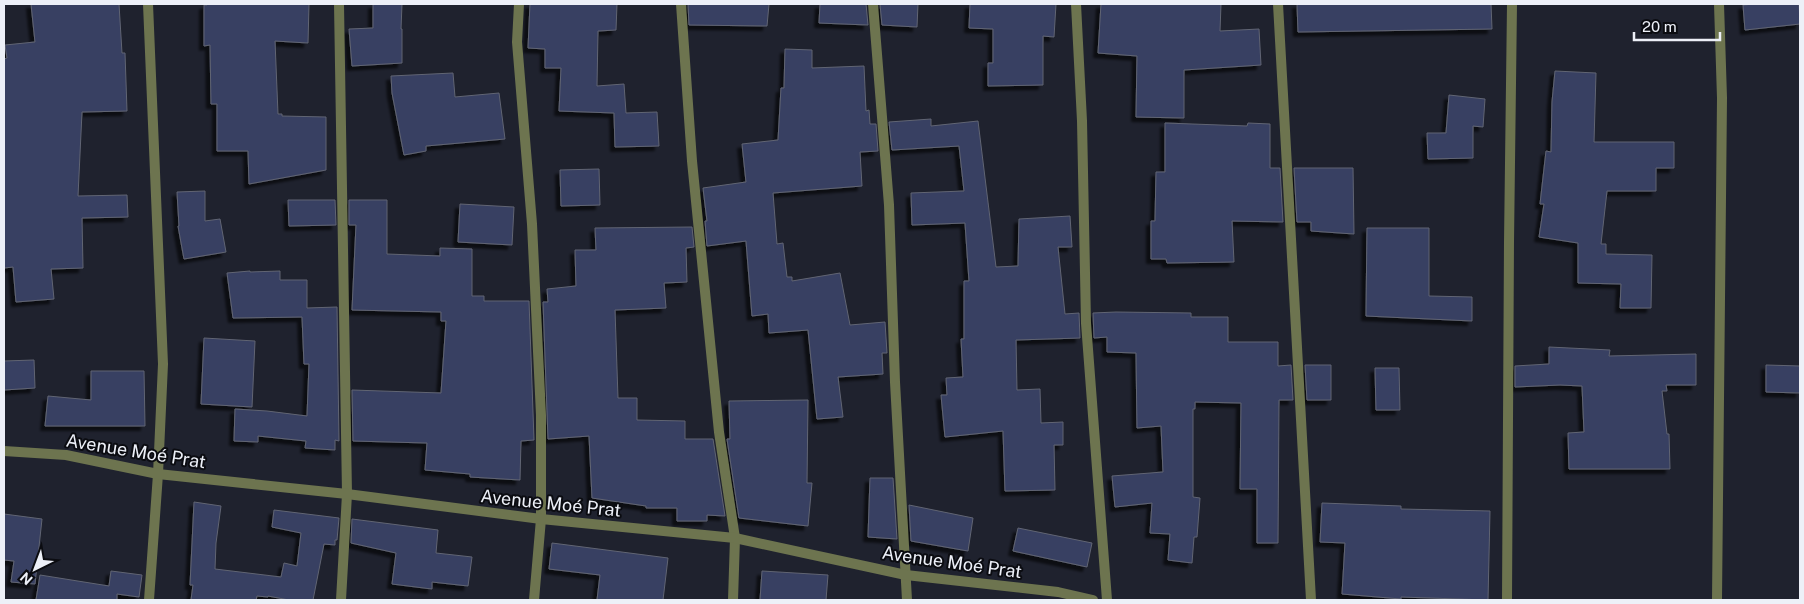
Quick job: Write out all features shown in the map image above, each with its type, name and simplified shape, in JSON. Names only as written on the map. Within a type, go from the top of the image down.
[{"type":"street","points":[[148,4],[163,364],[158,474],[148,600]]},
{"type":"street","points":[[339,4],[347,494],[341,600]]},
{"type":"street","points":[[519,4],[517,42],[532,224],[540,396],[541,519],[534,600]]},
{"type":"street","points":[[680,4],[692,161],[719,432],[734,538],[733,600]]},
{"type":"street","points":[[873,4],[889,205],[895,382],[907,600]]},
{"type":"street","points":[[1076,4],[1082,121],[1086,323],[1107,600]]},
{"type":"street","points":[[1278,4],[1311,600]]},
{"type":"street","points":[[1508,600],[1512,4]]},
{"type":"street","points":[[1717,600],[1722,98],[1719,4]]},
{"type":"street","name":"Avenue Moé Prat","points":[[4,451],[66,455],[158,474],[347,494],[541,519],[734,538],[906,575],[1058,592],[1093,600]]},
{"type":"building","points":[[31,4],[119,4],[122,53],[125,53],[127,111],[82,112],[78,196],[127,195],[128,217],[82,218],[83,268],[51,269],[54,299],[16,302],[13,267],[4,268],[4,59],[7,58],[5,45],[35,42]]},
{"type":"building","points":[[309,4],[308,43],[275,41],[278,114],[282,114],[282,116],[326,117],[326,170],[249,184],[248,151],[217,151],[217,104],[211,104],[210,45],[204,46],[204,5]]},
{"type":"building","points":[[373,4],[402,4],[402,63],[352,66],[349,29],[373,28]]},
{"type":"building","points":[[530,4],[617,4],[616,30],[598,31],[597,86],[624,84],[626,113],[657,112],[659,146],[615,147],[614,113],[559,111],[561,68],[545,68],[545,49],[528,48]]},
{"type":"building","points":[[688,4],[769,4],[767,26],[689,25]]},
{"type":"building","points":[[820,4],[866,4],[868,25],[819,23]]},
{"type":"building","points":[[880,4],[918,4],[917,27],[882,25]]},
{"type":"building","points":[[970,4],[1056,4],[1054,37],[1043,36],[1043,85],[988,86],[988,63],[993,63],[993,29],[969,28]]},
{"type":"building","points":[[1101,4],[1221,4],[1220,31],[1259,29],[1261,65],[1184,70],[1184,118],[1136,117],[1137,56],[1098,53]]},
{"type":"building","points":[[1297,4],[1491,4],[1492,29],[1298,32]]},
{"type":"building","points":[[1799,4],[1800,24],[1745,30],[1743,5]]},
{"type":"building","points":[[785,49],[812,50],[812,68],[864,66],[866,111],[869,110],[870,124],[876,124],[878,151],[860,152],[862,186],[773,193],[777,244],[783,243],[787,277],[792,277],[792,281],[840,273],[850,325],[885,322],[887,353],[882,353],[883,374],[838,377],[843,417],[817,419],[808,330],[769,333],[768,314],[752,316],[746,241],[707,246],[705,221],[707,221],[703,188],[746,182],[742,144],[778,140],[781,88],[784,88]]},
{"type":"building","points":[[1555,71],[1596,73],[1594,142],[1674,142],[1674,168],[1656,168],[1656,191],[1607,191],[1601,244],[1606,244],[1606,254],[1652,255],[1651,308],[1620,308],[1621,284],[1578,283],[1578,243],[1539,237],[1544,204],[1540,204],[1546,151],[1551,152]]},
{"type":"building","points":[[453,73],[455,97],[499,93],[505,139],[426,146],[426,151],[404,155],[392,93],[391,76]]},
{"type":"building","points":[[1449,95],[1485,99],[1483,127],[1473,126],[1473,158],[1428,159],[1427,133],[1446,133]]},
{"type":"building","points":[[931,119],[931,126],[978,121],[996,267],[1018,266],[1019,219],[1070,216],[1072,247],[1058,247],[1065,314],[1079,313],[1080,338],[1016,340],[1017,390],[1040,389],[1041,423],[1063,422],[1063,445],[1054,445],[1055,490],[1005,491],[1003,431],[945,437],[941,395],[947,395],[946,378],[963,377],[961,339],[964,339],[964,281],[969,281],[965,223],[912,225],[911,193],[964,191],[959,146],[892,150],[889,122]]},
{"type":"building","points":[[1165,123],[1247,126],[1248,123],[1270,124],[1270,168],[1280,168],[1283,222],[1232,221],[1234,262],[1167,263],[1166,259],[1151,259],[1151,221],[1155,221],[1156,172],[1165,172]]},
{"type":"building","points":[[1294,168],[1353,168],[1354,234],[1311,231],[1311,222],[1297,222]]},
{"type":"building","points":[[599,169],[600,205],[561,206],[560,170]]},
{"type":"building","points":[[205,191],[205,221],[220,219],[226,252],[184,259],[178,226],[177,192]]},
{"type":"building","points":[[288,200],[335,200],[336,225],[289,226]]},
{"type":"building","points":[[349,200],[387,200],[387,254],[440,256],[440,248],[472,249],[472,296],[484,296],[484,301],[529,301],[534,440],[521,441],[520,480],[470,477],[470,474],[425,470],[427,443],[353,441],[352,390],[441,393],[446,321],[441,321],[441,312],[352,310],[356,225],[349,225]]},
{"type":"building","points":[[460,204],[514,207],[512,245],[458,242]]},
{"type":"building","points":[[692,227],[694,247],[686,248],[687,282],[664,283],[666,308],[615,310],[618,398],[637,398],[637,420],[685,421],[685,439],[713,439],[725,516],[707,515],[707,521],[677,521],[677,508],[646,508],[646,506],[592,498],[589,436],[548,439],[543,302],[548,302],[547,289],[576,286],[575,250],[596,250],[595,228]]},
{"type":"building","points":[[1367,228],[1429,228],[1429,296],[1472,297],[1472,321],[1366,316]]},
{"type":"building","points":[[280,271],[280,280],[307,280],[307,308],[337,307],[339,441],[335,440],[335,450],[305,448],[306,441],[258,436],[258,442],[234,441],[235,409],[307,416],[309,364],[304,364],[302,317],[233,318],[227,273]]},
{"type":"building","points":[[1093,313],[1191,313],[1191,317],[1228,317],[1228,342],[1278,342],[1278,366],[1291,365],[1293,400],[1279,400],[1278,543],[1257,543],[1257,489],[1240,489],[1241,403],[1195,402],[1195,409],[1193,409],[1193,497],[1200,498],[1197,537],[1194,537],[1192,563],[1168,560],[1170,534],[1150,533],[1152,503],[1115,507],[1112,476],[1163,472],[1161,426],[1137,428],[1136,353],[1107,352],[1107,337],[1094,338]]},
{"type":"building","points":[[204,338],[255,341],[252,407],[201,404]]},
{"type":"building","points":[[1549,347],[1610,350],[1609,356],[1696,354],[1696,385],[1666,385],[1667,391],[1662,391],[1667,434],[1669,434],[1670,469],[1569,469],[1568,433],[1584,432],[1582,386],[1515,387],[1515,366],[1549,364]]},
{"type":"building","points":[[34,360],[35,388],[4,390],[4,361]]},
{"type":"building","points":[[1305,365],[1331,365],[1331,400],[1307,400]]},
{"type":"building","points":[[1766,365],[1800,366],[1800,393],[1766,392]]},
{"type":"building","points":[[1375,368],[1399,368],[1400,410],[1376,410]]},
{"type":"building","points":[[91,371],[144,371],[145,426],[45,426],[48,396],[91,400]]},
{"type":"building","points":[[808,400],[807,483],[812,483],[808,526],[739,518],[727,439],[730,439],[729,401]]},
{"type":"building","points":[[870,478],[893,478],[897,539],[868,537]]},
{"type":"building","points":[[194,502],[221,506],[215,569],[281,577],[284,563],[297,566],[301,533],[272,527],[274,510],[339,518],[335,545],[324,544],[313,600],[289,600],[257,596],[256,600],[191,600],[193,585],[190,585]]},
{"type":"building","points":[[1322,503],[1401,506],[1401,509],[1490,511],[1488,600],[1401,597],[1401,599],[1342,594],[1345,543],[1320,542]]},
{"type":"building","points":[[909,505],[973,518],[968,551],[911,541]]},
{"type":"building","points":[[4,514],[42,519],[35,584],[11,582],[14,561],[4,560]]},
{"type":"building","points":[[352,519],[438,530],[436,553],[472,557],[468,586],[432,582],[432,589],[392,584],[396,553],[351,543]]},
{"type":"building","points":[[1018,528],[1092,543],[1087,567],[1013,551]]},
{"type":"building","points":[[552,543],[668,558],[663,600],[597,600],[600,575],[549,569]]},
{"type":"building","points":[[111,571],[142,575],[139,597],[117,594],[117,600],[36,600],[40,575],[109,586]]},
{"type":"building","points":[[762,571],[828,575],[826,600],[760,600]]}]
